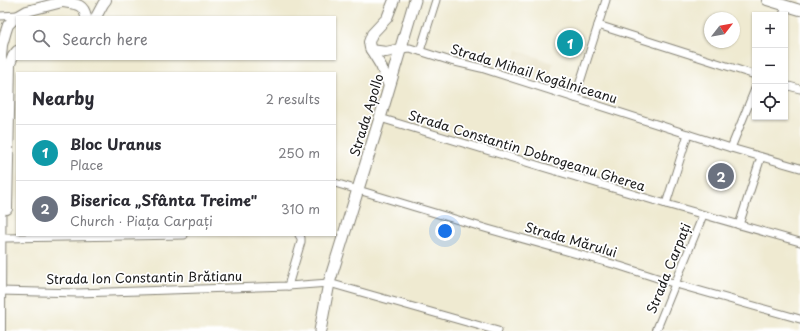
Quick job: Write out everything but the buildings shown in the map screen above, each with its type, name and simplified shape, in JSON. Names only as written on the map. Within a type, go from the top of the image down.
[{"type":"main road","name":"Strada Apollo","points":[[320,331],[329,284],[415,0]]},
{"type":"street","points":[[97,16],[106,0]]},
{"type":"street","points":[[389,86],[381,66],[369,45],[371,36],[388,18],[394,0]]},
{"type":"street","points":[[420,51],[436,0]]},
{"type":"street","points":[[575,98],[606,0]]},
{"type":"street","points":[[767,0],[792,8]]},
{"type":"street","points":[[0,16],[18,15],[27,11],[66,1],[81,7],[86,16]]},
{"type":"street","points":[[31,16],[46,6]]},
{"type":"street","points":[[6,331],[3,291],[1,57],[3,39],[8,25],[16,16]]},
{"type":"street","points":[[598,25],[752,74]]},
{"type":"street","name":"Strada Mihail Kogălniceanu","points":[[372,50],[386,52],[408,48],[420,51],[451,61],[481,68],[762,157]]},
{"type":"street","points":[[0,331],[6,238],[10,64],[16,52]]},
{"type":"street","points":[[788,86],[800,89]]},
{"type":"street","points":[[731,148],[752,96]]},
{"type":"street","name":"Strada Constantin Dobrogeanu Gherea","points":[[380,118],[739,225]]},
{"type":"street","points":[[666,204],[688,134]]},
{"type":"street","points":[[800,168],[762,157],[739,225],[800,242]]},
{"type":"street","name":"Strada Mărului","points":[[336,183],[620,266],[676,284],[800,319]]},
{"type":"street","name":"Strada Carpați","points":[[656,331],[703,215]]},
{"type":"street","points":[[6,238],[125,236]]},
{"type":"street","points":[[288,286],[301,242],[300,236]]},
{"type":"street","name":"Strada Ion Constantin Brătianu","points":[[3,291],[78,292],[329,284],[498,331]]},
{"type":"shaded area","points":[[517,50],[553,63],[547,86],[518,77],[515,72],[511,70]]},
{"type":"place","name":"Bloc Uranus","points":[[570,43]]},
{"type":"place","name":"Biserica „Sfânta Treime\"","points":[[721,176]]}]
